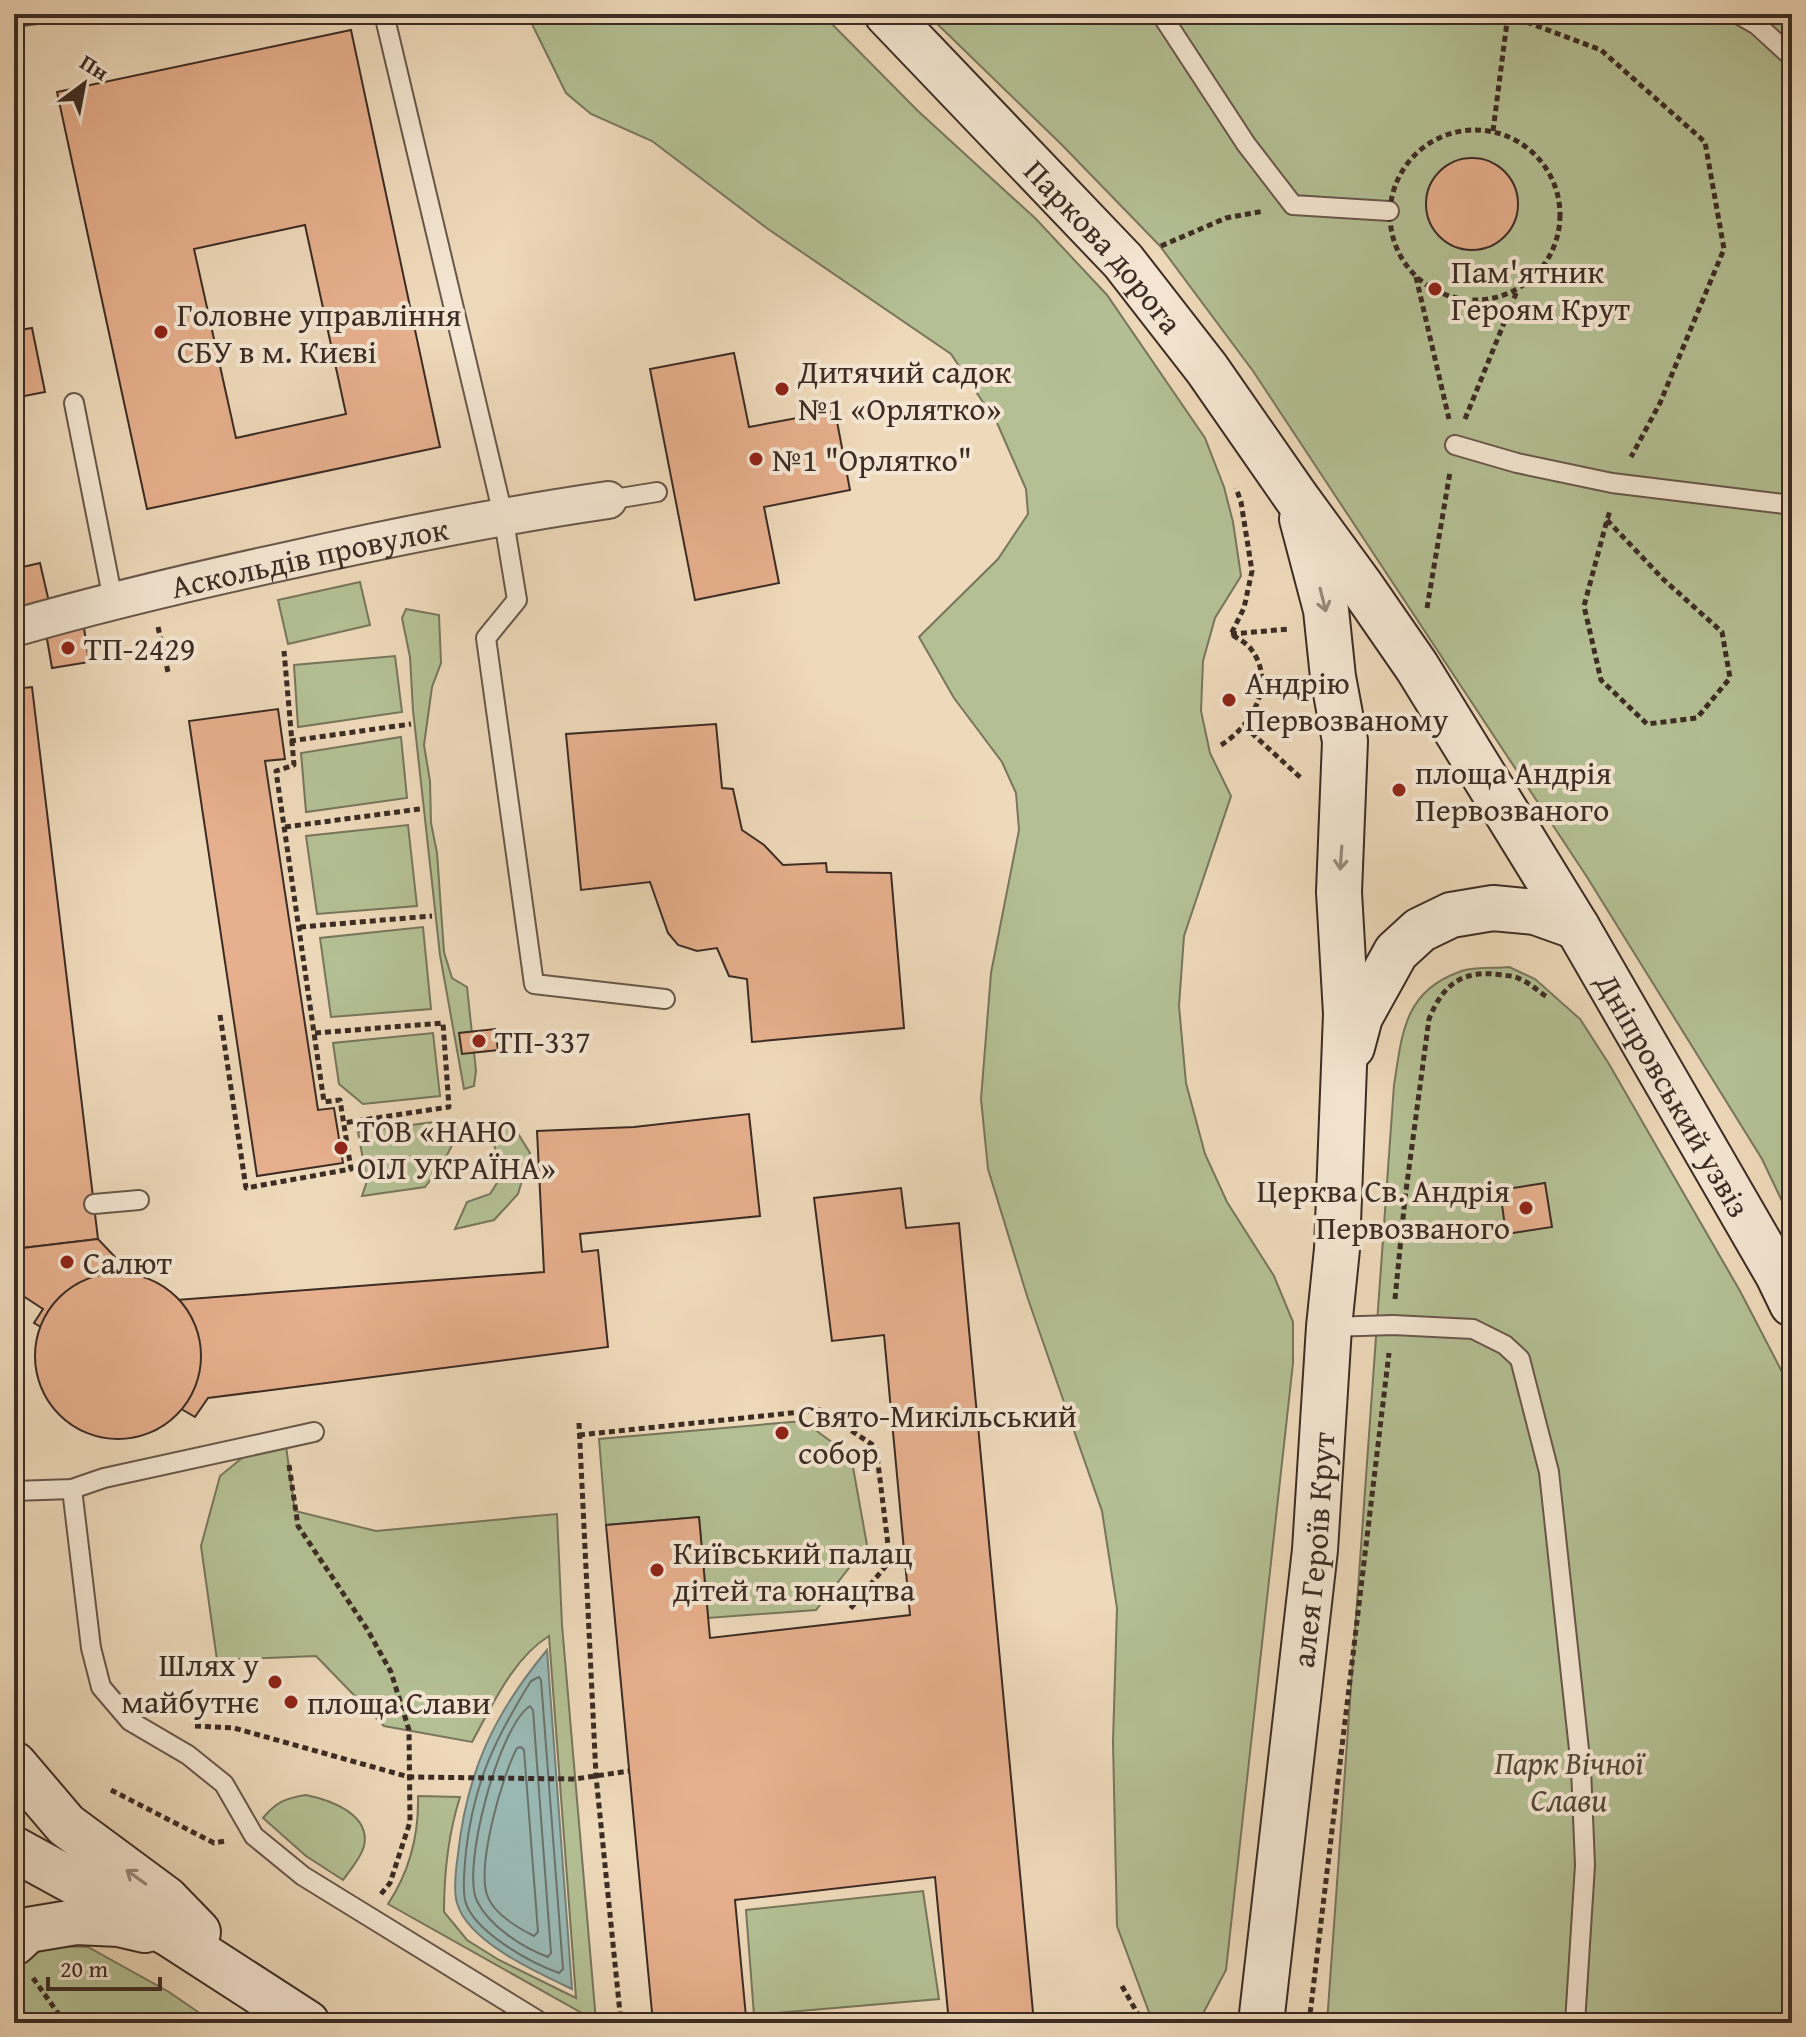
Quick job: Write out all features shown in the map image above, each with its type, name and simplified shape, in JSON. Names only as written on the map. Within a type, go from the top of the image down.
[{"type":"main road","name":"Паркова дорога","points":[[887,14],[1123,261],[1207,369],[1296,497]]},
{"type":"main road","points":[[1296,497],[1417,667],[1577,927]]},
{"type":"main road","points":[[1296,497],[1326,610],[1333,677],[1345,741],[1339,892],[1346,1014],[1344,1076]]},
{"type":"main road","points":[[1344,1076],[1360,1017],[1396,952],[1420,930],[1451,915],[1493,908],[1535,912],[1577,927]]},
{"type":"main road","name":"Дніпровський узвіз","points":[[1577,927],[1792,1304]]},
{"type":"main road","name":"алея Героїв Крут","points":[[1261,2023],[1315,1550],[1337,1249],[1344,1076]]},
{"type":"main road","points":[[14,1764],[66,1825],[166,1899],[253,1988]]},
{"type":"main road","points":[[14,1849],[171,1935],[307,2023]]},
{"type":"main road","points":[[21,1956],[28,1930],[76,1922],[119,1924],[171,1935]]},
{"type":"street","name":"Аскольдів провулок","points":[[14,628],[113,600],[503,515],[608,500]]},
{"type":"lane","points":[[14,17],[36,14]]},
{"type":"lane","points":[[384,14],[503,515],[517,600],[486,638],[534,984],[665,999]]},
{"type":"lane","points":[[1161,14],[1246,144],[1293,205],[1389,211]]},
{"type":"lane","points":[[1738,14],[1757,25],[1792,57]]},
{"type":"lane","points":[[74,403],[113,600]]},
{"type":"lane","points":[[1455,445],[1517,463],[1617,483],[1792,505]]},
{"type":"lane","points":[[608,500],[657,492]]},
{"type":"lane","points":[[94,1204],[139,1200]]},
{"type":"lane","points":[[1329,1327],[1393,1325],[1473,1329],[1505,1345],[1520,1359],[1549,1472],[1581,1768],[1585,1865],[1575,2023]]},
{"type":"lane","points":[[14,1491],[72,1489],[104,1478],[314,1432]]},
{"type":"lane","points":[[72,1489],[91,1648],[101,1687],[130,1721],[188,1755],[224,1784],[254,1836],[303,1876],[542,2023]]},
{"type":"path","points":[[1493,131],[1508,15],[1601,50],[1705,142],[1724,249],[1660,403],[1617,483],[1607,520],[1584,606],[1601,680],[1647,724],[1697,718],[1730,678],[1722,632],[1663,579],[1607,520]]},
{"type":"path","points":[[1467,129],[1493,131],[1520,141],[1543,161],[1557,188],[1561,217],[1556,246],[1540,272],[1517,290],[1489,300],[1458,299],[1431,288],[1408,269],[1394,243],[1389,211],[1404,165],[1422,147],[1443,135],[1467,129]]},
{"type":"path","points":[[1123,261],[1226,218],[1293,205]]},
{"type":"path","points":[[1416,276],[1455,445]]},
{"type":"path","points":[[1417,667],[1455,445],[1517,290]]},
{"type":"path","points":[[1231,634],[1244,608],[1252,571],[1236,487]]},
{"type":"path","points":[[150,592],[168,672]]},
{"type":"path","points":[[1231,634],[1300,628]]},
{"type":"path","points":[[1221,745],[1244,726],[1260,701],[1261,668],[1250,647],[1231,634]]},
{"type":"path","points":[[220,1015],[246,1188],[351,1169],[340,1100],[324,1102],[276,771],[294,765],[284,651]]},
{"type":"path","points":[[290,741],[411,724]]},
{"type":"path","points":[[1244,726],[1307,783]]},
{"type":"path","points":[[285,827],[420,809]]},
{"type":"path","points":[[300,927],[432,916]]},
{"type":"path","points":[[1309,2023],[1393,1325],[1405,1198],[1429,1019],[1437,998],[1453,983],[1468,975],[1487,972],[1519,978],[1547,997]]},
{"type":"path","points":[[315,1033],[443,1023],[449,1107],[343,1123]]},
{"type":"path","points":[[579,1435],[820,1410],[876,1447],[890,1561],[850,1609]]},
{"type":"path","points":[[579,1423],[596,1776],[621,2023]]},
{"type":"path","points":[[285,1439],[298,1526],[367,1629],[391,1672],[409,1730],[410,1822],[390,1883],[366,1913]]},
{"type":"path","points":[[130,1721],[234,1728],[409,1777],[575,1779],[629,1771]]},
{"type":"path","points":[[111,1790],[214,1843],[254,1836]]},
{"type":"path","points":[[21,1956],[65,2023]]},
{"type":"path","points":[[1122,1986],[1143,2023]]},
{"type":"green space","points":[[527,14],[822,14],[918,111],[1036,219],[1107,295],[1205,438],[1224,487],[1241,576],[1215,618],[1203,661],[1201,711],[1210,753],[1231,796],[1184,936],[1179,1006],[1186,1083],[1205,1154],[1227,1202],[1274,1276],[1293,1322],[1293,1363],[1226,1970],[1198,2023],[1153,2023],[1117,1926],[1113,1742],[1117,1608],[1102,1511],[1028,1299],[988,1169],[981,1099],[991,973],[1019,830],[1016,793],[1002,762],[954,698],[919,637],[998,559],[1028,514],[1026,489],[998,425],[951,354],[768,229],[652,141],[591,114],[566,93]]},
{"type":"green space","points":[[927,14],[1792,14],[1792,1222],[1762,1159],[1587,877],[1253,371],[1160,246],[1062,145]]},
{"type":"green space","points":[[360,582],[370,625],[288,644],[278,600]]},
{"type":"green space","points":[[406,609],[439,615],[441,663],[432,687],[424,745],[437,853],[444,952],[452,978],[467,987],[476,1071],[474,1086],[464,1089],[440,955],[410,657],[402,618]]},
{"type":"green space","points":[[395,656],[402,712],[298,727],[294,665]]},
{"type":"green space","points":[[401,737],[407,798],[306,812],[301,753]]},
{"type":"green space","points":[[408,825],[417,906],[317,914],[306,836]]},
{"type":"green space","points":[[423,927],[431,1009],[331,1017],[320,938]]},
{"type":"green space","name":"Парк Вічної Слави","points":[[1509,967],[1535,979],[1580,1019],[1740,1291],[1792,1391],[1792,2023],[1327,2023],[1394,1085],[1400,1049],[1408,1018],[1426,991],[1465,970]]},
{"type":"green space","points":[[433,1033],[440,1096],[363,1104],[339,1084],[333,1043]]},
{"type":"green space","points":[[457,1119],[451,1146],[425,1187],[362,1196],[367,1181],[358,1132]]},
{"type":"green space","points":[[488,1120],[512,1124],[530,1153],[518,1194],[494,1220],[455,1229],[467,1202],[490,1194],[502,1175]]},
{"type":"green space","points":[[803,1421],[851,1456],[867,1545],[816,1610],[708,1618],[699,1517],[606,1525],[599,1439]]},
{"type":"green space","points":[[285,1439],[295,1511],[376,1531],[557,1514],[562,1625],[596,2021],[388,1904],[402,1879],[411,1852],[417,1824],[418,1796],[460,1797],[452,1825],[444,1912],[467,1940],[499,1960],[576,1998],[549,1636],[536,1645],[514,1670],[472,1742],[384,1726],[316,1656],[217,1660],[201,1546],[220,1476],[242,1458]]},
{"type":"green space","points":[[306,1795],[347,1810],[361,1825],[365,1835],[363,1850],[343,1880],[306,1856],[263,1818],[282,1802]]},
{"type":"green space","points":[[923,1891],[939,1999],[754,2015],[746,1910]]},
{"type":"green space","points":[[54,1946],[88,1947],[169,1992],[214,2023],[14,2023],[14,1961]]},
{"type":"water","points":[[547,1650],[572,1989],[489,1943],[464,1917],[455,1892],[462,1824],[476,1770],[512,1697]]},
{"type":"building","name":"Головне управління СБУ в м. Києві","points":[[351,30],[440,447],[147,509],[57,92]],"holes":[[[305,225],[346,414],[236,438],[194,249]]]},
{"type":"building","points":[[1472,158],[1490,162],[1504,172],[1514,186],[1518,204],[1514,222],[1504,236],[1490,246],[1472,250],[1454,246],[1440,236],[1430,222],[1426,204],[1430,186],[1440,172],[1454,162]]},
{"type":"building","points":[[32,328],[45,392],[14,398],[14,331]]},
{"type":"building","name":"№1 \"Орлятко\"","points":[[734,353],[749,427],[835,411],[850,490],[764,507],[779,583],[695,600],[650,369]]},
{"type":"building","points":[[14,456],[22,493],[14,495]]},
{"type":"building","points":[[40,563],[52,615],[14,624],[14,569]]},
{"type":"building","name":"ТП-2429","points":[[84,628],[89,662],[52,668],[46,633]]},
{"type":"building","points":[[32,687],[98,1239],[14,1249],[14,689]]},
{"type":"building","points":[[278,709],[285,759],[265,761],[318,1110],[334,1108],[343,1163],[257,1176],[189,721]]},
{"type":"building","points":[[716,724],[722,788],[733,789],[742,830],[764,845],[783,865],[826,863],[827,872],[891,873],[904,1028],[752,1042],[747,979],[729,976],[717,948],[697,951],[678,945],[668,933],[650,882],[581,890],[566,734]]},
{"type":"building","name":"ТП-337","points":[[495,1029],[498,1050],[462,1054],[459,1033]]},
{"type":"building","name":"Салют","points":[[749,1114],[760,1216],[580,1234],[582,1252],[598,1250],[608,1347],[208,1398],[195,1417],[34,1323],[43,1309],[14,1290],[14,1249],[98,1239],[136,1279],[176,1300],[544,1272],[537,1131],[634,1127]]},
{"type":"building","name":"Церква Св. Андрія Первозваного","points":[[1545,1183],[1552,1227],[1506,1234],[1500,1190]]},
{"type":"building","name":"Київський палац дітей та юнацтва","points":[[901,1188],[906,1228],[959,1223],[1034,2023],[949,2023],[935,1877],[735,1900],[746,2017],[723,2021],[653,2023],[606,1525],[699,1517],[710,1638],[910,1615],[884,1335],[832,1341],[814,1198]]},
{"type":"building","points":[[118,1273],[150,1279],[177,1297],[195,1324],[201,1356],[195,1388],[177,1415],[150,1433],[118,1439],[86,1433],[59,1415],[41,1388],[35,1356],[41,1324],[59,1297],[86,1279]]},
{"type":"place","name":"Пам'ятник Героям Крут","points":[[1435,289]]},
{"type":"place","name":"Головне управління СБУ в м. Києві","points":[[161,332]]},
{"type":"place","name":"Дитячий садок №1 «Орлятко»","points":[[782,389]]},
{"type":"place","name":"№1 \"Орлятко\"","points":[[756,459]]},
{"type":"place","name":"ТП-2429","points":[[68,648]]},
{"type":"place","name":"Андрію Первозваному","points":[[1229,700]]},
{"type":"place","name":"площа Андрія Первозваного","points":[[1399,790]]},
{"type":"place","name":"ТП-337","points":[[479,1041]]},
{"type":"place","name":"ТОВ «НАНО ОІЛ УКРАЇНА»","points":[[341,1148]]},
{"type":"place","name":"Церква Св. Андрія Первозваного","points":[[1526,1208]]},
{"type":"place","name":"Салют","points":[[67,1262]]},
{"type":"place","name":"Свято-Микільський собор","points":[[782,1433]]},
{"type":"place","name":"Київський палац дітей та юнацтва","points":[[657,1570]]},
{"type":"place","name":"Шлях у майбутнє","points":[[275,1682]]},
{"type":"place","name":"площа Слави","points":[[291,1702]]}]
